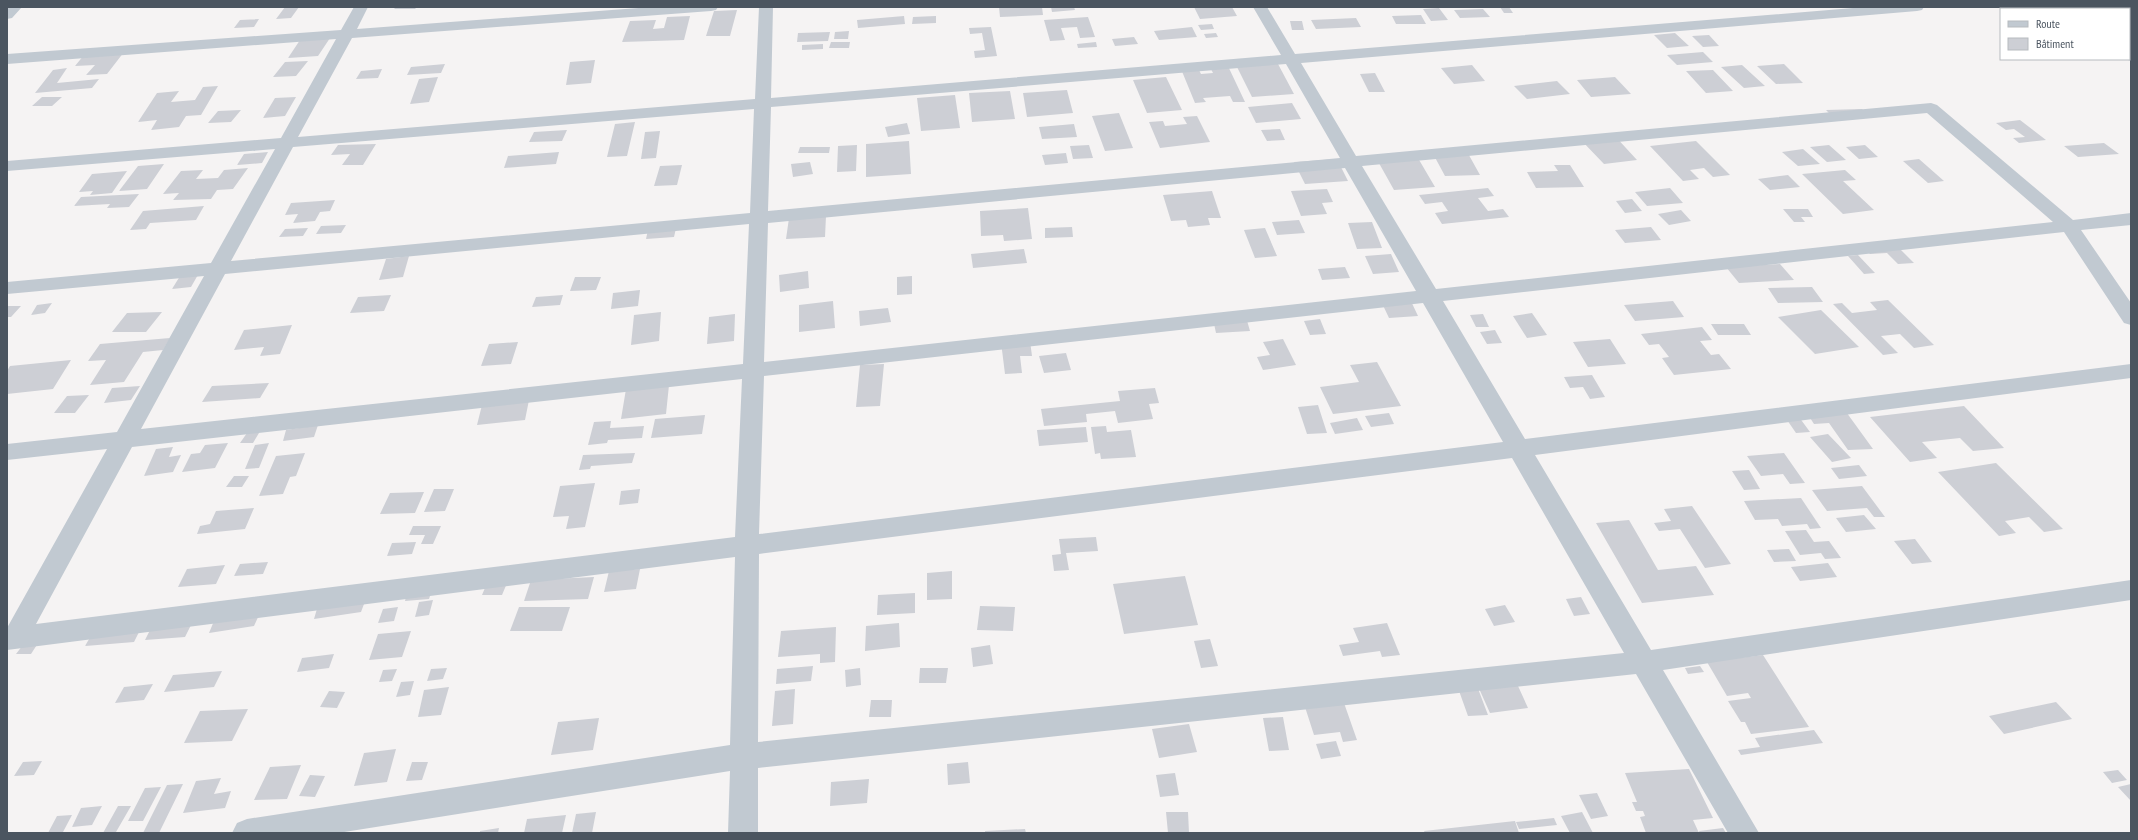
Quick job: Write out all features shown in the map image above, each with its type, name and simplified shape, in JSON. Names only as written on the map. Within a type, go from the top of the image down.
[{"type":"street","points":[[7,15],[15,7]]},
{"type":"street","points":[[11,639],[124,439],[361,7]]},
{"type":"street","points":[[7,59],[711,7]]},
{"type":"street","points":[[743,833],[747,546],[766,7]]},
{"type":"street","points":[[1260,7],[1744,833]]},
{"type":"street","points":[[1772,7],[1787,18]]},
{"type":"street","points":[[7,166],[1917,7]]},
{"type":"street","points":[[7,288],[1931,108],[2069,226],[2131,318]]},
{"type":"street","points":[[7,452],[2131,219]]},
{"type":"street","points":[[11,639],[2131,371]]},
{"type":"street","points":[[247,833],[745,756],[1644,662],[2131,590]]},
{"type":"building","points":[[285,7],[299,7],[291,18],[276,19]]},
{"type":"building","points":[[396,7],[417,7],[415,9],[394,9]]},
{"type":"building","points":[[999,7],[1042,7],[1043,15],[1000,17]]},
{"type":"building","points":[[1051,7],[1074,7],[1075,10],[1052,12]]},
{"type":"building","points":[[1194,7],[1232,7],[1237,16],[1200,19]]},
{"type":"building","points":[[1500,7],[1509,7],[1513,13],[1504,13]]},
{"type":"building","points":[[1439,8],[1448,20],[1431,21],[1423,9]]},
{"type":"building","points":[[1483,9],[1490,17],[1460,18],[1454,10]]},
{"type":"building","points":[[737,10],[730,36],[706,36],[714,11]]},
{"type":"building","points":[[1421,15],[1426,24],[1396,24],[1392,16]]},
{"type":"building","points":[[690,16],[684,40],[622,42],[630,21],[656,20],[653,29],[664,28],[667,17]]},
{"type":"building","points":[[904,16],[905,24],[858,28],[857,20]]},
{"type":"building","points":[[936,16],[936,23],[912,24],[913,17]]},
{"type":"building","points":[[1088,17],[1095,37],[1080,38],[1077,27],[1061,28],[1065,40],[1050,41],[1044,20]]},
{"type":"building","points":[[1356,18],[1361,27],[1316,29],[1311,20]]},
{"type":"building","points":[[259,19],[254,27],[234,28],[240,20]]},
{"type":"building","points":[[1290,21],[1302,21],[1304,30],[1292,30]]},
{"type":"building","points":[[1212,24],[1214,29],[1201,30],[1198,25]]},
{"type":"building","points":[[991,27],[997,56],[975,58],[974,51],[985,50],[982,33],[970,34],[969,28]]},
{"type":"building","points":[[1192,27],[1197,37],[1159,40],[1154,31]]},
{"type":"building","points":[[849,31],[848,39],[834,39],[835,32]]},
{"type":"building","points":[[830,32],[828,41],[797,42],[798,33]]},
{"type":"building","points":[[1216,33],[1218,37],[1206,38],[1204,34]]},
{"type":"building","points":[[1675,33],[1689,46],[1667,48],[1654,35]]},
{"type":"building","points":[[1709,35],[1719,46],[1703,47],[1692,36]]},
{"type":"building","points":[[1134,37],[1138,44],[1115,46],[1112,39]]},
{"type":"building","points":[[330,38],[318,56],[288,58],[300,40]]},
{"type":"building","points":[[831,42],[850,42],[849,48],[829,48]]},
{"type":"building","points":[[1096,42],[1097,47],[1078,48],[1077,44]]},
{"type":"building","points":[[823,44],[823,49],[802,50],[802,45]]},
{"type":"building","points":[[124,52],[107,74],[86,75],[95,65],[75,66],[84,55]]},
{"type":"building","points":[[1703,52],[1713,62],[1677,65],[1667,55]]},
{"type":"building","points":[[595,60],[591,83],[566,85],[570,62]]},
{"type":"building","points":[[308,61],[296,76],[273,77],[285,62]]},
{"type":"building","points":[[445,64],[441,73],[407,75],[411,67]]},
{"type":"building","points":[[1227,64],[1245,102],[1233,102],[1230,96],[1203,98],[1206,102],[1195,103],[1181,69],[1198,68],[1201,74],[1213,73],[1209,65]]},
{"type":"building","points":[[1278,64],[1294,94],[1252,97],[1237,67]]},
{"type":"building","points":[[1784,64],[1803,83],[1776,84],[1757,66]]},
{"type":"building","points":[[1472,65],[1485,81],[1454,84],[1441,68]]},
{"type":"building","points":[[1742,65],[1765,86],[1744,88],[1721,67]]},
{"type":"building","points":[[67,68],[57,83],[99,79],[92,88],[35,93],[53,70]]},
{"type":"building","points":[[382,69],[378,78],[356,79],[361,71]]},
{"type":"building","points":[[1713,70],[1733,91],[1706,93],[1686,71]]},
{"type":"building","points":[[1375,73],[1385,92],[1369,92],[1360,74]]},
{"type":"building","points":[[438,77],[429,102],[410,104],[419,79]]},
{"type":"building","points":[[1166,77],[1182,110],[1147,113],[1133,80]]},
{"type":"building","points":[[1615,77],[1631,94],[1591,97],[1577,80]]},
{"type":"building","points":[[1557,81],[1570,94],[1527,99],[1514,86]]},
{"type":"building","points":[[218,86],[201,115],[186,116],[179,127],[151,130],[157,120],[138,122],[157,93],[179,91],[171,102],[195,100],[203,87]]},
{"type":"building","points":[[1067,90],[1073,113],[1027,117],[1023,93]]},
{"type":"building","points":[[1010,91],[1015,119],[972,122],[969,93]]},
{"type":"building","points":[[955,95],[960,128],[921,131],[917,98]]},
{"type":"building","points":[[42,97],[62,97],[52,106],[32,106]]},
{"type":"building","points":[[296,97],[285,116],[263,118],[275,98]]},
{"type":"building","points":[[1292,103],[1301,119],[1256,123],[1248,107]]},
{"type":"building","points":[[1862,109],[1871,117],[1835,119],[1826,110]]},
{"type":"building","points":[[241,110],[231,122],[208,123],[218,111]]},
{"type":"building","points":[[1119,113],[1133,148],[1105,151],[1092,116]]},
{"type":"building","points":[[1197,116],[1210,142],[1160,148],[1149,122],[1163,121],[1165,126],[1187,124],[1183,117]]},
{"type":"building","points":[[2020,120],[2046,140],[2019,143],[2013,138],[2025,137],[2014,129],[2006,130],[1996,123]]},
{"type":"building","points":[[635,122],[627,156],[607,157],[615,124]]},
{"type":"building","points":[[907,123],[910,134],[888,137],[885,127]]},
{"type":"building","points":[[1074,124],[1077,137],[1042,139],[1039,127]]},
{"type":"building","points":[[1280,129],[1285,140],[1267,141],[1261,130]]},
{"type":"building","points":[[567,130],[562,141],[529,142],[534,132]]},
{"type":"building","points":[[660,131],[656,158],[641,159],[645,132]]},
{"type":"building","points":[[1614,135],[1637,160],[1604,164],[1580,139]]},
{"type":"building","points":[[909,141],[911,174],[866,177],[866,144]]},
{"type":"building","points":[[1696,141],[1730,175],[1713,177],[1704,168],[1690,170],[1699,179],[1683,181],[1650,146]]},
{"type":"building","points":[[2104,143],[2119,154],[2078,157],[2064,146]]},
{"type":"building","points":[[376,144],[363,165],[342,165],[350,154],[331,155],[338,145]]},
{"type":"building","points":[[857,145],[856,171],[837,172],[838,146]]},
{"type":"building","points":[[1089,145],[1093,158],[1073,159],[1070,146]]},
{"type":"building","points":[[1829,145],[1846,160],[1827,162],[1810,147]]},
{"type":"building","points":[[1865,145],[1878,157],[1859,159],[1846,147]]},
{"type":"building","points":[[800,147],[830,147],[829,153],[798,153]]},
{"type":"building","points":[[1465,148],[1480,175],[1445,176],[1431,150]]},
{"type":"building","points":[[1803,149],[1820,164],[1798,166],[1782,152]]},
{"type":"building","points":[[268,152],[262,163],[237,165],[244,154]]},
{"type":"building","points":[[559,152],[556,164],[504,168],[508,156]]},
{"type":"building","points":[[1066,153],[1068,163],[1045,165],[1042,155]]},
{"type":"building","points":[[1415,153],[1435,187],[1394,190],[1375,156]]},
{"type":"building","points":[[1337,159],[1348,181],[1305,184],[1294,162]]},
{"type":"building","points":[[1919,159],[1944,181],[1928,183],[1903,161]]},
{"type":"building","points":[[810,162],[813,174],[793,177],[791,164]]},
{"type":"building","points":[[164,164],[147,189],[119,191],[138,166]]},
{"type":"building","points":[[682,165],[677,185],[654,186],[660,166]]},
{"type":"building","points":[[1554,165],[1570,165],[1584,187],[1536,188],[1527,172],[1558,171]]},
{"type":"building","points":[[248,168],[233,189],[217,190],[211,199],[173,200],[179,193],[163,194],[181,171],[203,170],[196,179],[218,178],[224,170]]},
{"type":"building","points":[[1845,170],[1856,180],[1843,181],[1874,210],[1843,214],[1802,174]]},
{"type":"building","points":[[127,171],[112,193],[90,195],[93,191],[79,192],[92,174]]},
{"type":"building","points":[[1788,175],[1800,187],[1770,190],[1758,179]]},
{"type":"building","points":[[1488,188],[1494,196],[1478,198],[1488,211],[1503,209],[1509,217],[1442,224],[1435,213],[1448,211],[1442,202],[1425,204],[1419,195]]},
{"type":"building","points":[[1670,188],[1683,203],[1647,206],[1635,192]]},
{"type":"building","points":[[1327,189],[1333,202],[1322,203],[1327,214],[1301,216],[1291,191]]},
{"type":"building","points":[[1212,191],[1221,218],[1208,218],[1210,225],[1188,227],[1186,220],[1171,221],[1163,195]]},
{"type":"building","points":[[139,194],[129,207],[107,208],[110,204],[74,206],[81,197]]},
{"type":"building","points":[[1632,199],[1642,211],[1625,213],[1616,201]]},
{"type":"building","points":[[335,200],[330,211],[320,212],[315,221],[293,223],[298,214],[285,215],[291,203]]},
{"type":"building","points":[[204,206],[196,220],[150,223],[146,229],[130,230],[143,211]]},
{"type":"building","points":[[1028,208],[1032,239],[1004,241],[1003,235],[981,236],[980,211]]},
{"type":"building","points":[[1783,209],[1808,209],[1813,217],[1801,217],[1805,222],[1794,222]]},
{"type":"building","points":[[1681,210],[1691,221],[1669,225],[1658,214]]},
{"type":"building","points":[[826,216],[825,237],[786,239],[789,218]]},
{"type":"building","points":[[1299,220],[1305,233],[1277,235],[1272,222]]},
{"type":"building","points":[[1372,222],[1382,248],[1357,249],[1348,223]]},
{"type":"building","points":[[677,224],[674,237],[646,239],[649,225]]},
{"type":"building","points":[[346,225],[341,233],[316,234],[321,226]]},
{"type":"building","points":[[1072,227],[1073,237],[1045,238],[1045,228]]},
{"type":"building","points":[[1651,227],[1661,240],[1625,243],[1615,230]]},
{"type":"building","points":[[308,228],[303,236],[279,237],[285,229]]},
{"type":"building","points":[[1265,228],[1277,256],[1255,258],[1244,230]]},
{"type":"building","points":[[1896,245],[1914,263],[1898,264],[1887,253],[1870,254],[1863,247]]},
{"type":"building","points":[[1024,249],[1027,263],[973,268],[971,254]]},
{"type":"building","points":[[1391,254],[1399,272],[1373,274],[1365,256]]},
{"type":"building","points":[[1858,255],[1875,273],[1864,274],[1848,256]]},
{"type":"building","points":[[409,256],[403,277],[379,280],[386,259]]},
{"type":"building","points":[[1780,264],[1794,280],[1739,283],[1726,267]]},
{"type":"building","points":[[203,266],[191,287],[172,289],[185,268]]},
{"type":"building","points":[[1345,267],[1350,278],[1322,280],[1318,269]]},
{"type":"building","points":[[808,271],[809,288],[780,292],[779,275]]},
{"type":"building","points":[[912,276],[912,294],[897,295],[897,277]]},
{"type":"building","points":[[575,277],[601,277],[596,290],[570,291]]},
{"type":"building","points":[[1812,287],[1823,302],[1778,303],[1768,288]]},
{"type":"building","points":[[640,290],[638,306],[611,309],[613,293]]},
{"type":"building","points":[[391,295],[384,311],[350,313],[358,297]]},
{"type":"building","points":[[563,295],[560,305],[532,307],[536,297]]},
{"type":"building","points":[[1409,297],[1418,316],[1389,318],[1380,299]]},
{"type":"building","points":[[1888,300],[1934,345],[1914,348],[1900,334],[1881,336],[1898,353],[1883,355],[1833,304],[1842,303],[1852,313],[1877,310],[1870,302]]},
{"type":"building","points":[[833,301],[835,328],[799,332],[799,305]]},
{"type":"building","points":[[1673,301],[1684,317],[1635,321],[1624,305]]},
{"type":"building","points":[[52,303],[45,313],[31,315],[37,305]]},
{"type":"building","points":[[7,306],[21,306],[11,317],[7,317]]},
{"type":"building","points":[[888,308],[891,322],[860,326],[859,311]]},
{"type":"building","points":[[1821,310],[1859,347],[1815,354],[1778,317]]},
{"type":"building","points":[[162,312],[146,332],[112,332],[127,313]]},
{"type":"building","points":[[661,312],[659,341],[631,345],[634,315]]},
{"type":"building","points":[[1532,313],[1547,335],[1527,338],[1513,316]]},
{"type":"building","points":[[735,314],[734,341],[707,344],[709,317]]},
{"type":"building","points":[[1483,314],[1489,327],[1476,327],[1470,315]]},
{"type":"building","points":[[1246,317],[1250,331],[1216,333],[1213,319]]},
{"type":"building","points":[[1320,319],[1326,334],[1310,335],[1304,321]]},
{"type":"building","points":[[1711,324],[1744,324],[1751,335],[1718,335]]},
{"type":"building","points":[[292,325],[280,354],[260,356],[264,347],[234,350],[244,330]]},
{"type":"building","points":[[1702,327],[1712,340],[1700,341],[1711,355],[1719,354],[1731,369],[1674,375],[1662,358],[1669,357],[1659,344],[1649,345],[1641,334]]},
{"type":"building","points":[[1495,330],[1502,343],[1487,344],[1480,332]]},
{"type":"building","points":[[170,338],[163,350],[143,352],[124,382],[90,385],[106,360],[88,361],[100,344]]},
{"type":"building","points":[[1283,339],[1296,365],[1263,370],[1257,357],[1270,355],[1263,342]]},
{"type":"building","points":[[1610,339],[1626,364],[1588,367],[1573,342]]},
{"type":"building","points":[[1030,341],[1032,356],[1020,356],[1022,373],[1005,374],[1001,342]]},
{"type":"building","points":[[518,342],[511,364],[481,366],[489,344]]},
{"type":"building","points":[[1066,353],[1071,370],[1044,373],[1039,356]]},
{"type":"building","points":[[71,360],[53,389],[7,394],[7,371],[10,366]]},
{"type":"building","points":[[1377,362],[1401,406],[1333,414],[1320,387],[1359,382],[1350,365]]},
{"type":"building","points":[[884,364],[880,406],[856,407],[860,365]]},
{"type":"building","points":[[1592,375],[1605,397],[1590,399],[1583,387],[1570,388],[1564,377]]},
{"type":"building","points":[[269,383],[260,398],[202,402],[212,386]]},
{"type":"building","points":[[669,385],[666,414],[621,419],[626,389]]},
{"type":"building","points":[[140,386],[131,400],[104,403],[112,388]]},
{"type":"building","points":[[1155,388],[1159,403],[1149,404],[1153,419],[1118,423],[1115,411],[1086,414],[1087,422],[1044,426],[1041,409],[1120,401],[1118,391]]},
{"type":"building","points":[[89,395],[75,413],[54,413],[67,396]]},
{"type":"building","points":[[529,400],[525,420],[477,425],[482,405]]},
{"type":"building","points":[[1318,405],[1327,433],[1307,434],[1298,407]]},
{"type":"building","points":[[1964,406],[2004,448],[1973,451],[1960,438],[1922,442],[1937,458],[1910,462],[1870,417]]},
{"type":"building","points":[[1844,409],[1873,449],[1848,450],[1829,423],[1814,424],[1805,410]]},
{"type":"building","points":[[1389,413],[1394,424],[1371,427],[1365,416]]},
{"type":"building","points":[[705,415],[702,434],[651,438],[655,419]]},
{"type":"building","points":[[1785,417],[1799,417],[1810,432],[1796,433]]},
{"type":"building","points":[[1357,418],[1363,430],[1335,434],[1330,423]]},
{"type":"building","points":[[611,421],[610,428],[644,426],[642,438],[608,440],[607,443],[588,445],[594,422]]},
{"type":"building","points":[[318,425],[314,437],[283,441],[286,430]]},
{"type":"building","points":[[1106,426],[1107,432],[1131,430],[1136,457],[1101,459],[1100,453],[1095,454],[1091,427]]},
{"type":"building","points":[[1086,427],[1088,442],[1039,446],[1037,430]]},
{"type":"building","points":[[247,433],[259,433],[253,443],[240,443]]},
{"type":"building","points":[[1828,434],[1851,458],[1832,462],[1810,437]]},
{"type":"building","points":[[228,443],[215,468],[182,472],[191,454],[200,453],[205,445]]},
{"type":"building","points":[[269,443],[259,468],[245,469],[255,445]]},
{"type":"building","points":[[173,447],[169,457],[181,455],[173,472],[144,476],[156,449]]},
{"type":"building","points":[[305,453],[296,476],[290,477],[283,494],[259,496],[276,456]]},
{"type":"building","points":[[635,453],[632,463],[591,466],[590,469],[579,470],[583,455]]},
{"type":"building","points":[[1784,453],[1805,483],[1790,484],[1783,474],[1761,476],[1747,456]]},
{"type":"building","points":[[1996,463],[2063,529],[2044,532],[2029,517],[2005,521],[2016,533],[1999,536],[1938,472]]},
{"type":"building","points":[[1859,465],[1867,476],[1839,479],[1831,468]]},
{"type":"building","points":[[1749,470],[1760,489],[1744,490],[1732,471]]},
{"type":"building","points":[[234,476],[249,476],[242,487],[226,487]]},
{"type":"building","points":[[595,483],[585,527],[566,529],[569,516],[553,517],[560,486]]},
{"type":"building","points":[[1862,486],[1885,517],[1874,517],[1867,508],[1827,511],[1812,490]]},
{"type":"building","points":[[434,489],[454,489],[445,511],[424,512]]},
{"type":"building","points":[[640,489],[638,503],[619,505],[621,491]]},
{"type":"building","points":[[424,492],[415,513],[380,514],[390,493]]},
{"type":"building","points":[[1801,498],[1821,528],[1810,529],[1807,524],[1782,526],[1778,519],[1755,520],[1744,501]]},
{"type":"building","points":[[1692,506],[1731,564],[1705,568],[1680,529],[1659,531],[1654,523],[1671,521],[1664,509]]},
{"type":"building","points":[[254,508],[245,529],[197,534],[200,526],[210,524],[216,511]]},
{"type":"building","points":[[1864,515],[1876,529],[1846,532],[1836,518]]},
{"type":"building","points":[[1629,520],[1658,570],[1696,566],[1714,595],[1642,603],[1596,523]]},
{"type":"building","points":[[413,526],[441,526],[433,544],[421,544],[425,535],[409,535]]},
{"type":"building","points":[[1806,530],[1814,542],[1829,541],[1841,558],[1825,559],[1821,553],[1800,555],[1785,531]]},
{"type":"building","points":[[1096,537],[1098,551],[1066,553],[1069,570],[1054,571],[1052,555],[1061,554],[1059,539]]},
{"type":"building","points":[[1915,539],[1932,562],[1912,564],[1894,541]]},
{"type":"building","points":[[416,542],[412,554],[387,556],[392,543]]},
{"type":"building","points":[[1789,549],[1796,561],[1774,562],[1767,550]]},
{"type":"building","points":[[268,562],[263,574],[234,576],[240,564]]},
{"type":"building","points":[[1828,563],[1837,577],[1800,581],[1791,567]]},
{"type":"building","points":[[225,565],[216,584],[178,587],[187,569]]},
{"type":"building","points":[[640,569],[636,589],[604,592],[609,571]]},
{"type":"building","points":[[952,571],[952,599],[927,600],[927,573]]},
{"type":"building","points":[[490,576],[510,576],[502,595],[482,595]]},
{"type":"building","points":[[1185,576],[1198,625],[1124,634],[1113,584]]},
{"type":"building","points":[[594,577],[588,599],[524,601],[531,580]]},
{"type":"building","points":[[432,590],[429,599],[405,601],[407,593]]},
{"type":"building","points":[[915,593],[915,613],[877,615],[878,595]]},
{"type":"building","points":[[367,596],[361,612],[314,619],[319,602]]},
{"type":"building","points":[[1581,597],[1590,614],[1574,616],[1566,599]]},
{"type":"building","points":[[433,600],[429,615],[415,617],[419,602]]},
{"type":"building","points":[[1505,605],[1515,622],[1494,626],[1485,609]]},
{"type":"building","points":[[980,606],[1015,607],[1013,631],[977,630]]},
{"type":"building","points":[[398,607],[394,621],[378,623],[383,609]]},
{"type":"building","points":[[519,607],[570,607],[562,631],[510,631]]},
{"type":"building","points":[[259,615],[254,626],[209,633],[214,621]]},
{"type":"building","points":[[899,623],[900,647],[865,651],[866,626]]},
{"type":"building","points":[[1387,623],[1400,655],[1382,657],[1380,651],[1343,656],[1339,645],[1359,642],[1353,628]]},
{"type":"building","points":[[191,625],[185,637],[145,640],[151,628]]},
{"type":"building","points":[[836,627],[835,662],[820,663],[820,654],[778,657],[781,631]]},
{"type":"building","points":[[140,630],[134,642],[85,646],[92,634]]},
{"type":"building","points":[[411,631],[402,657],[369,660],[378,634]]},
{"type":"building","points":[[1210,639],[1218,666],[1201,668],[1194,641]]},
{"type":"building","points":[[40,640],[31,654],[16,654],[26,641]]},
{"type":"building","points":[[990,645],[993,664],[973,667],[971,648]]},
{"type":"building","points":[[334,654],[329,668],[297,672],[302,658]]},
{"type":"building","points":[[1763,655],[1809,727],[1751,734],[1745,722],[1741,722],[1728,701],[1751,698],[1748,693],[1727,696],[1707,662]]},
{"type":"building","points":[[813,666],[811,681],[776,684],[777,669]]},
{"type":"building","points":[[1700,666],[1704,672],[1688,674],[1685,668]]},
{"type":"building","points":[[447,668],[443,679],[427,681],[431,669]]},
{"type":"building","points":[[860,668],[861,685],[846,687],[845,670]]},
{"type":"building","points":[[920,668],[948,668],[946,683],[919,683]]},
{"type":"building","points":[[397,669],[392,681],[379,682],[383,670]]},
{"type":"building","points":[[222,671],[214,687],[164,692],[173,675]]},
{"type":"building","points":[[1513,675],[1528,708],[1490,713],[1477,684]]},
{"type":"building","points":[[414,681],[410,695],[396,697],[401,682]]},
{"type":"building","points":[[153,684],[144,700],[115,703],[124,687]]},
{"type":"building","points":[[1477,686],[1488,715],[1468,716],[1458,688]]},
{"type":"building","points":[[449,687],[441,715],[418,717],[424,690]]},
{"type":"building","points":[[795,689],[793,724],[772,726],[775,691]]},
{"type":"building","points":[[329,691],[345,692],[337,708],[320,707]]},
{"type":"building","points":[[871,700],[892,700],[891,717],[869,717]]},
{"type":"building","points":[[2056,702],[2072,719],[2004,734],[1989,716]]},
{"type":"building","points":[[1344,703],[1357,740],[1343,742],[1340,732],[1314,735],[1305,707]]},
{"type":"building","points":[[248,709],[232,741],[184,743],[200,711]]},
{"type":"building","points":[[1283,717],[1289,750],[1269,751],[1263,718]]},
{"type":"building","points":[[599,718],[593,750],[551,755],[558,722]]},
{"type":"building","points":[[1189,724],[1197,752],[1159,758],[1152,729]]},
{"type":"building","points":[[1814,730],[1823,743],[1741,755],[1738,750],[1760,747],[1755,738]]},
{"type":"building","points":[[1336,741],[1341,756],[1321,759],[1316,744]]},
{"type":"building","points":[[396,749],[387,782],[354,786],[364,753]]},
{"type":"building","points":[[42,761],[34,775],[14,776],[23,762]]},
{"type":"building","points":[[412,762],[428,762],[422,780],[406,781]]},
{"type":"building","points":[[968,762],[970,783],[948,785],[947,764]]},
{"type":"building","points":[[301,765],[287,799],[254,800],[270,767]]},
{"type":"building","points":[[1689,769],[1713,818],[1693,820],[1699,833],[1646,833],[1640,817],[1645,816],[1643,811],[1636,811],[1632,802],[1637,802],[1625,773]]},
{"type":"building","points":[[2118,770],[2127,780],[2112,783],[2103,772]]},
{"type":"building","points":[[1175,773],[1179,795],[1160,797],[1156,775]]},
{"type":"building","points":[[310,775],[325,776],[315,797],[299,796]]},
{"type":"building","points":[[221,778],[214,794],[231,791],[225,808],[183,813],[196,781]]},
{"type":"building","points":[[869,779],[867,803],[830,806],[831,782]]},
{"type":"building","points":[[183,784],[159,833],[143,833],[167,785]]},
{"type":"building","points":[[2131,784],[2131,801],[2118,787]]},
{"type":"building","points":[[161,787],[143,821],[128,821],[145,788]]},
{"type":"building","points":[[1597,793],[1608,816],[1591,819],[1579,795]]},
{"type":"building","points":[[102,806],[92,825],[72,827],[81,808]]},
{"type":"building","points":[[118,806],[131,806],[116,832],[103,833]]},
{"type":"building","points":[[596,812],[592,833],[572,833],[576,814]]},
{"type":"building","points":[[1166,812],[1188,812],[1189,833],[1168,833]]},
{"type":"building","points":[[1582,812],[1593,833],[1570,833],[1561,816]]},
{"type":"building","points":[[72,815],[63,832],[48,833],[57,816]]},
{"type":"building","points":[[566,815],[562,833],[524,833],[527,819]]},
{"type":"building","points":[[1554,818],[1557,825],[1519,829],[1516,822]]},
{"type":"building","points":[[1515,821],[1519,833],[1425,833],[1424,831]]},
{"type":"building","points":[[499,828],[498,833],[480,833],[480,831]]},
{"type":"building","points":[[1723,828],[1726,833],[1700,833],[1699,831]]},
{"type":"building","points":[[1025,829],[1026,833],[985,833],[985,831]]}]
